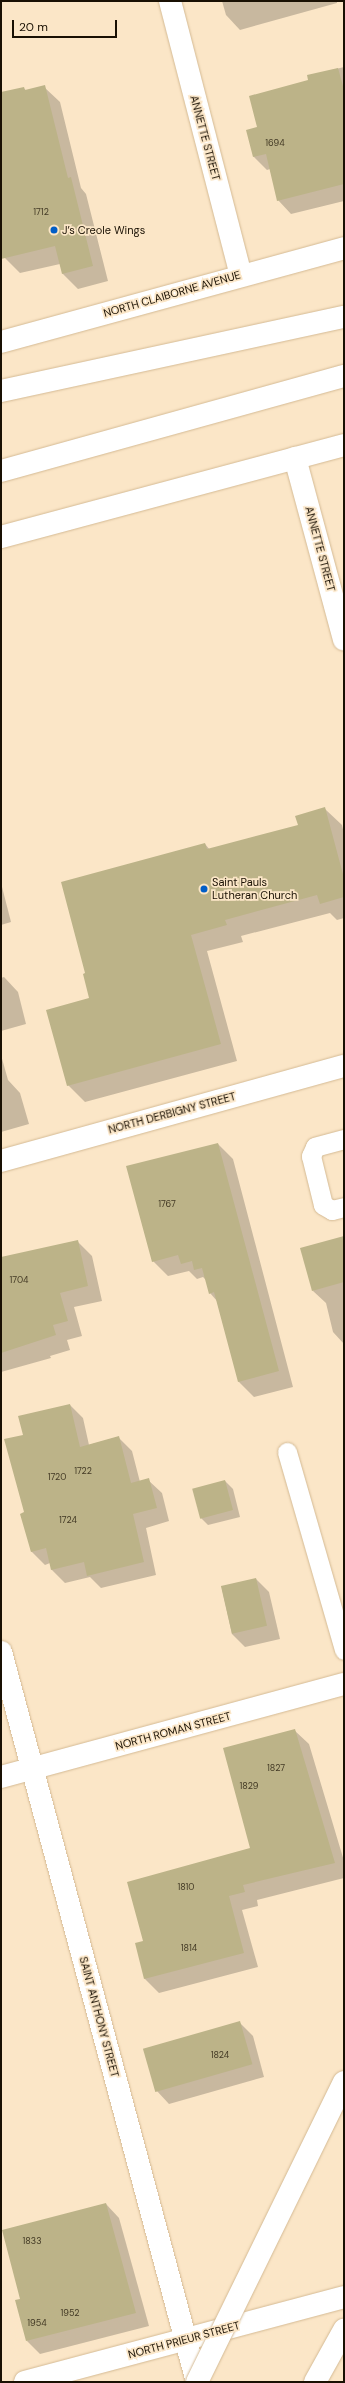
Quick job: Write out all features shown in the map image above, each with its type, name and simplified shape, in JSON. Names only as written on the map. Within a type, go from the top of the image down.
[{"type":"main road","name":"ANNETTE STREET","points":[[170,1],[241,275]]},
{"type":"main road","name":"NORTH CLAIBORNE AVENUE","points":[[1,342],[344,248]]},
{"type":"main road","points":[[1,391],[344,318]]},
{"type":"main road","points":[[1,471],[344,376]]},
{"type":"main road","points":[[1,537],[344,445]]},
{"type":"main road","name":"ANNETTE STREET","points":[[295,458],[344,640]]},
{"type":"main road","name":"NORTH DERBIGNY STREET","points":[[1,1160],[344,1066]]},
{"type":"main road","name":"SAINT ANTHONY STREET","points":[[1,1652],[197,2382]]},
{"type":"main road","name":"NORTH ROMAN STREET","points":[[1,1777],[344,1684]]},
{"type":"main road","points":[[197,2382],[344,2082]]},
{"type":"main road","name":"NORTH PRIEUR STREET","points":[[25,2382],[344,2297]]},
{"type":"main road","points":[[315,2382],[344,2330]]},
{"type":"lane","points":[[344,1139],[315,1147],[311,1156],[323,1205],[332,1210],[344,1207]]},
{"type":"lane","points":[[287,1452],[344,1650]]},
{"type":"building","points":[[338,68],[344,90],[344,184],[277,201],[266,154],[253,157],[246,130],[257,127],[249,96],[308,80],[307,75]]},
{"type":"building","points":[[45,85],[68,178],[71,177],[93,266],[62,274],[55,246],[1,259],[1,92],[24,87],[25,90]]},
{"type":"building","points":[[325,807],[344,878],[344,897],[320,904],[317,895],[225,920],[227,925],[191,935],[221,1044],[67,1086],[46,1010],[89,998],[83,974],[85,973],[61,882],[205,843],[207,849],[298,825],[295,816]]},
{"type":"building","points":[[218,1143],[279,1371],[238,1382],[214,1292],[209,1294],[202,1268],[194,1270],[192,1261],[181,1264],[178,1255],[152,1262],[126,1166]]},
{"type":"building","points":[[344,1236],[344,1282],[312,1291],[300,1248]]},
{"type":"building","points":[[78,1240],[88,1286],[60,1293],[68,1321],[53,1325],[56,1335],[1,1353],[1,1257]]},
{"type":"building","points":[[70,1404],[80,1447],[119,1436],[131,1483],[149,1478],[157,1508],[133,1514],[144,1562],[87,1576],[84,1562],[51,1570],[46,1548],[31,1552],[20,1514],[24,1512],[4,1439],[23,1435],[18,1416]]},
{"type":"building","points":[[225,1480],[233,1510],[200,1519],[192,1489]]},
{"type":"building","points":[[256,1578],[267,1626],[232,1634],[221,1586]]},
{"type":"building","points":[[295,1729],[335,1863],[243,1885],[245,1892],[229,1896],[244,1953],[144,1979],[135,1943],[143,1941],[127,1882],[250,1848],[223,1748]]},
{"type":"building","points":[[240,2021],[252,2064],[155,2092],[143,2049]]},
{"type":"building","points":[[106,2203],[136,2313],[26,2341],[15,2300],[20,2299],[2,2230]]},
{"type":"place","name":"J’s Creole Wings","points":[[54,230]]},
{"type":"place","name":"Saint Pauls Lutheran Church","points":[[204,889]]}]
